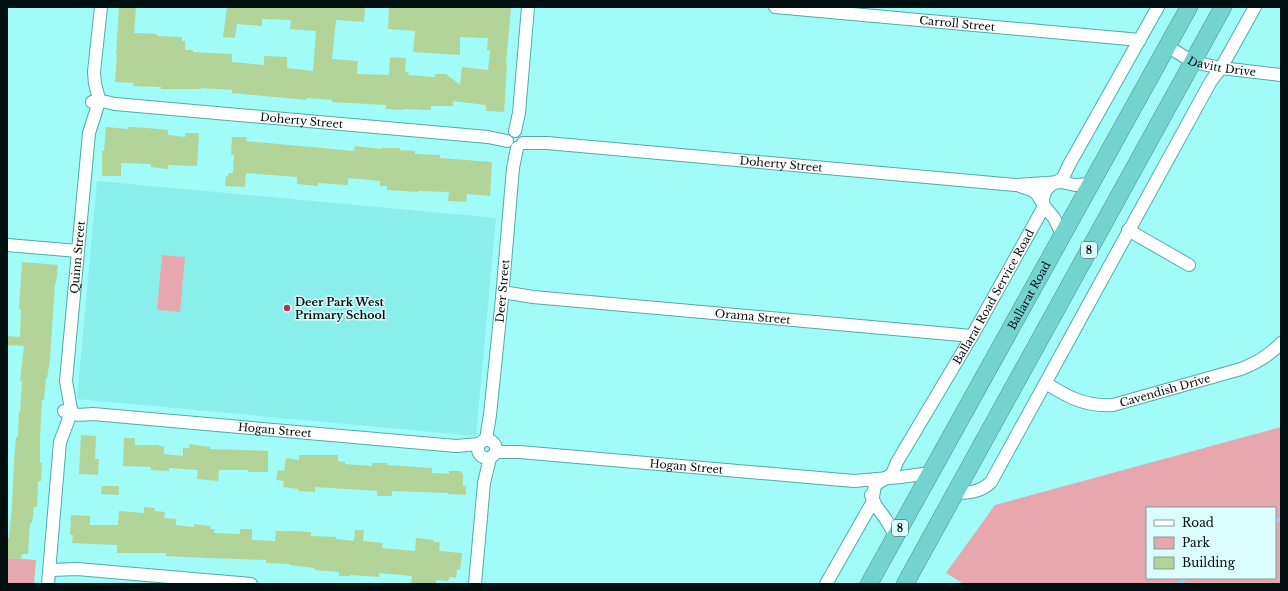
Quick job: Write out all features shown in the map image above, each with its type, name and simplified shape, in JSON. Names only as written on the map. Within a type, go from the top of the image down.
[{"type":"highway","name":"Ballarat Road","points":[[869,584],[1189,7]]},
{"type":"highway","name":"8","points":[[905,584],[1223,7]]},
{"type":"street","name":"Quinn Street","points":[[48,584],[60,442],[59,431],[61,418],[68,411],[62,392],[66,381],[89,133],[87,121],[96,102],[91,82],[94,72],[101,7]]},
{"type":"street","name":"Deer Street","points":[[474,584],[503,295],[528,7]]},
{"type":"street","name":"Carroll Street","points":[[775,7],[1140,40]]},
{"type":"street","name":"Ballarat Road Service Road","points":[[826,584],[865,517],[873,499],[873,490],[875,485],[892,474],[897,462],[972,336],[1042,210],[1043,198],[1047,188],[1065,176],[1069,165],[1158,7]]},
{"type":"street","points":[[955,493],[968,493],[981,490],[991,482],[1128,230],[1211,81],[1221,68],[1255,7]]},
{"type":"street","name":"Davitt Drive","points":[[1167,46],[1193,62],[1221,68],[1281,75]]},
{"type":"street","name":"Doherty Street","points":[[96,102],[1015,185],[1057,182],[1075,185],[1092,184]]},
{"type":"street","name":"Doherty Street","points":[[1015,185],[1034,191],[1040,197],[1043,204],[1054,218],[1063,236]]},
{"type":"street","points":[[1128,230],[1189,265]]},
{"type":"street","points":[[7,245],[78,251]]},
{"type":"street","name":"Orama Street","points":[[503,295],[972,336]]},
{"type":"street","name":"Cavendish Drive","points":[[1046,383],[1084,403],[1093,405],[1113,405],[1241,369],[1258,362],[1270,354],[1281,343]]},
{"type":"street","name":"Hogan Street","points":[[68,411],[78,409],[93,414],[854,481],[930,473]]},
{"type":"street","points":[[854,481],[867,488],[876,506],[896,536]]},
{"type":"street","points":[[50,566],[61,564],[77,568],[251,584]]},
{"type":"shaded area","name":"Deer Park West Primary School","points":[[97,181],[496,218],[476,436],[77,399]]},
{"type":"green space","points":[[162,255],[185,257],[180,312],[157,310]]},
{"type":"green space","points":[[1281,427],[1281,584],[964,584],[946,573],[995,505]]},
{"type":"green space","points":[[7,558],[36,560],[34,584],[7,584]]},
{"type":"building","points":[[119,7],[136,7],[134,33],[182,37],[182,41],[185,41],[185,50],[193,50],[193,52],[232,54],[232,62],[264,65],[264,56],[287,57],[287,68],[313,71],[316,31],[290,29],[291,20],[262,19],[262,26],[237,24],[235,38],[223,37],[227,7],[365,7],[364,22],[336,20],[332,59],[358,61],[357,74],[389,75],[390,57],[406,58],[405,72],[409,72],[408,75],[435,77],[435,74],[446,74],[460,85],[462,67],[488,70],[490,50],[487,50],[488,38],[460,37],[460,55],[413,52],[415,31],[388,29],[389,7],[511,7],[504,112],[486,111],[486,105],[453,101],[453,106],[431,106],[431,110],[403,110],[386,109],[386,105],[332,102],[332,100],[307,98],[306,100],[232,93],[232,90],[201,88],[161,89],[161,87],[133,86],[134,83],[115,82]]},
{"type":"building","points":[[106,127],[168,130],[168,135],[185,137],[185,133],[199,133],[197,166],[168,165],[168,169],[151,167],[151,164],[121,163],[121,176],[102,176],[102,151],[104,151]]},
{"type":"building","points":[[232,137],[247,137],[246,141],[354,151],[355,146],[381,149],[400,148],[400,150],[415,151],[415,154],[440,155],[440,158],[492,162],[490,196],[467,194],[466,202],[448,201],[449,192],[387,190],[387,186],[380,186],[380,181],[348,178],[348,185],[318,183],[318,186],[297,184],[297,177],[246,173],[245,187],[225,186],[226,176],[228,176],[229,173],[233,173],[234,155],[231,155]]},
{"type":"building","points":[[22,262],[58,265],[55,283],[50,360],[46,378],[44,400],[42,400],[40,438],[40,463],[42,463],[41,481],[38,481],[37,507],[34,507],[32,523],[30,523],[28,554],[22,554],[21,559],[7,558],[7,538],[9,538],[12,506],[16,437],[18,437],[22,381],[20,381],[24,346],[7,345],[7,336],[20,337],[21,309],[19,309]]},
{"type":"building","points":[[81,435],[96,436],[95,459],[99,459],[98,475],[79,474]]},
{"type":"building","points":[[124,438],[135,438],[135,445],[159,445],[164,447],[164,454],[183,456],[183,448],[189,448],[190,444],[210,447],[210,449],[268,451],[268,472],[219,470],[218,481],[197,479],[198,470],[169,468],[169,471],[151,470],[151,467],[123,466]]},
{"type":"building","points":[[299,455],[338,455],[338,461],[345,462],[345,464],[372,466],[372,463],[387,463],[387,465],[432,468],[432,473],[449,474],[449,471],[460,471],[463,474],[463,486],[466,486],[466,495],[392,491],[392,496],[377,496],[377,491],[315,487],[315,492],[298,491],[298,489],[283,487],[284,481],[276,480],[278,470],[284,471],[286,458],[299,460]]},
{"type":"building","points":[[102,486],[119,486],[119,495],[101,494]]},
{"type":"building","points":[[144,507],[155,508],[155,511],[165,512],[164,518],[176,519],[176,525],[194,527],[194,524],[210,526],[211,529],[215,529],[214,533],[240,534],[240,529],[252,529],[252,540],[275,541],[276,531],[293,531],[311,532],[311,536],[336,537],[336,539],[354,541],[355,530],[364,530],[363,541],[383,543],[382,548],[415,551],[416,538],[434,540],[434,542],[440,542],[439,551],[462,553],[460,570],[457,569],[456,578],[450,577],[448,581],[436,580],[436,584],[411,584],[412,576],[379,573],[379,577],[350,575],[339,576],[339,572],[314,570],[314,568],[290,564],[266,563],[266,560],[166,556],[166,553],[117,553],[117,545],[72,543],[73,535],[70,535],[71,515],[90,516],[90,525],[118,525],[119,511],[144,513]]},
{"type":"waterway","points":[[1276,521],[1281,519]]},
{"type":"waterway","points":[[1179,584],[1185,579]]},
{"type":"place","name":"Deer Park West Primary School","points":[[287,308]]}]
